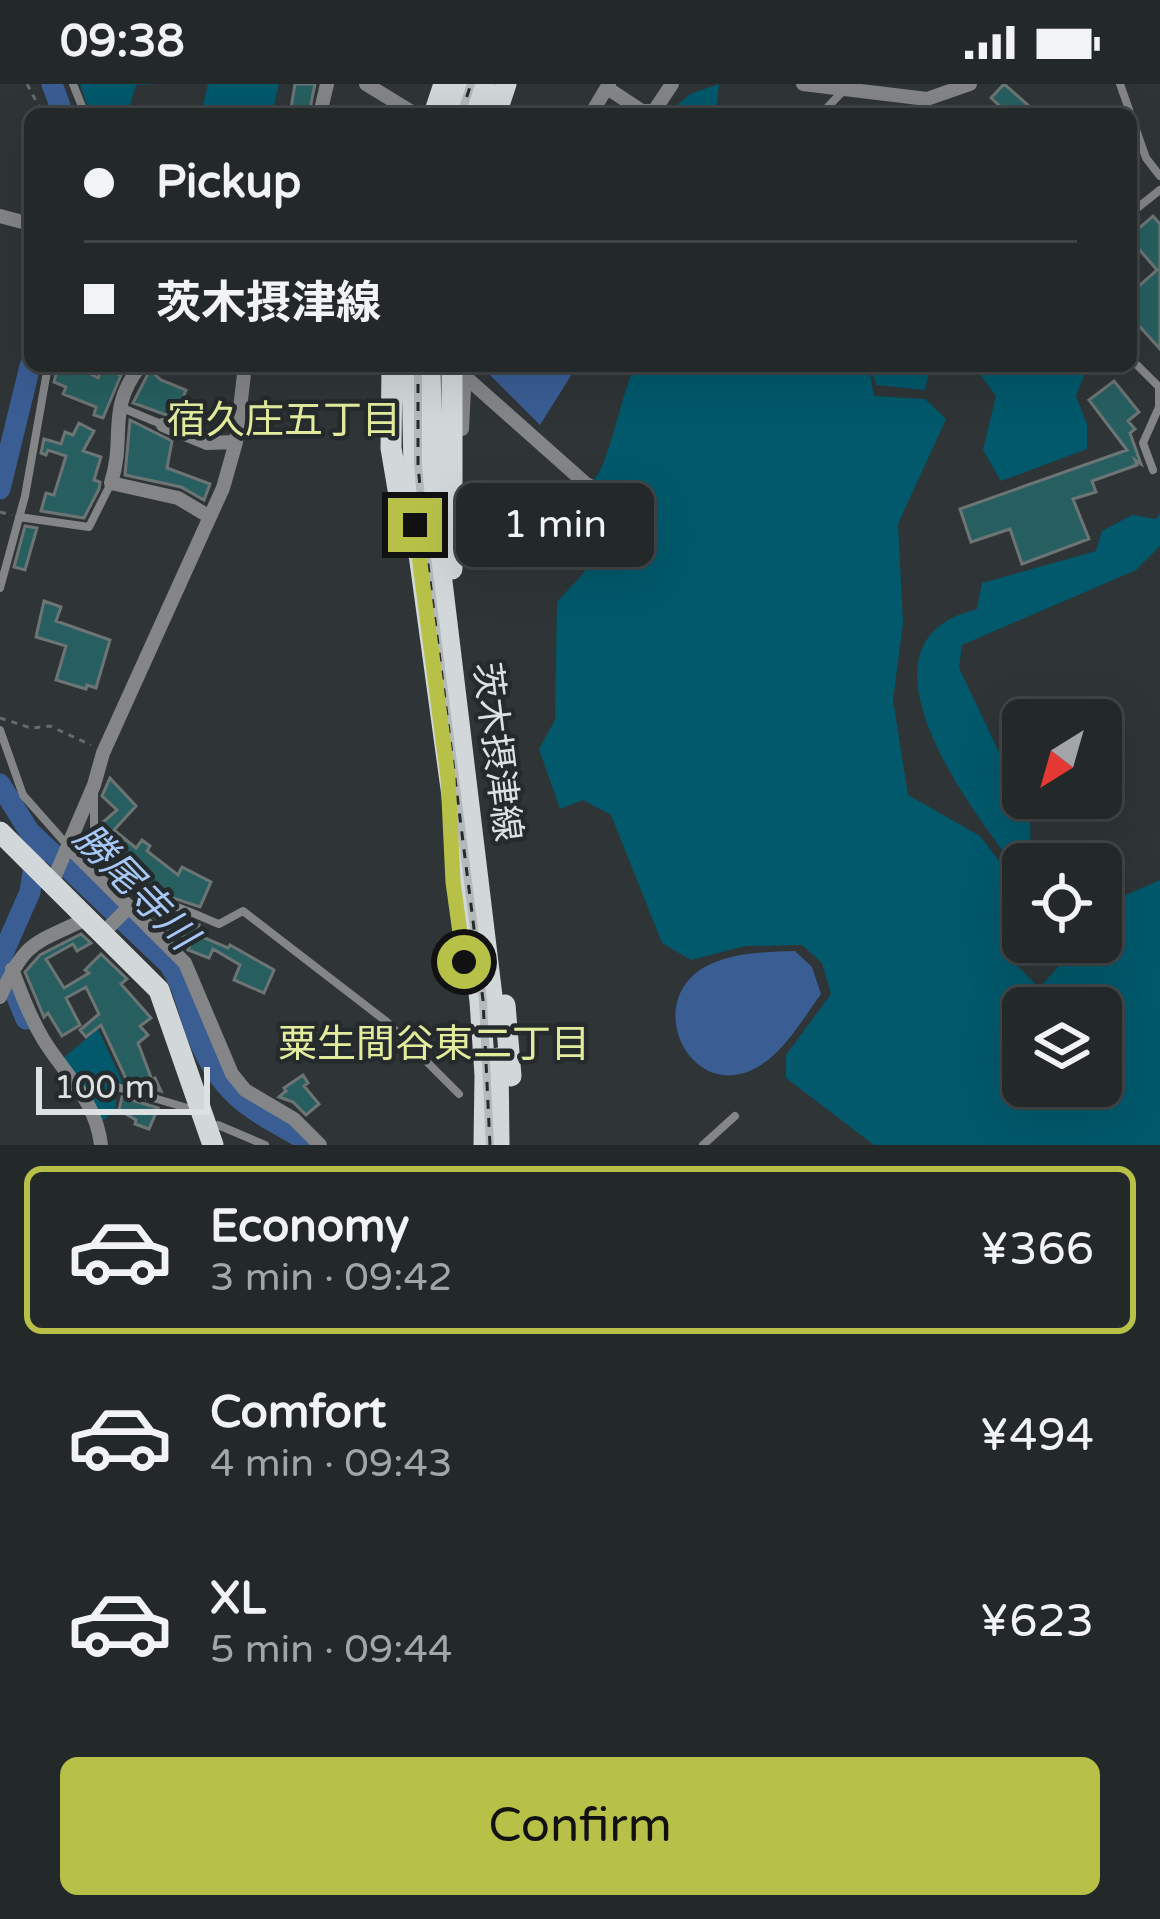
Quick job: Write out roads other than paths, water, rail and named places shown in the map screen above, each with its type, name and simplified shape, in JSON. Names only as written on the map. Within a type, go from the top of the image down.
[{"type":"main road","points":[[392,372],[391,433],[469,1008],[475,1086],[472,1145]]},
{"type":"main road","points":[[400,480],[402,372]]},
{"type":"main road","name":"茨木摂津線","points":[[412,372],[415,525],[480,1001],[484,1145]]},
{"type":"main road","name":"茨木摂津線","points":[[430,372],[436,532],[494,994],[500,1145]]},
{"type":"main road","points":[[455,372],[445,482],[505,1002],[514,1145]]},
{"type":"main road","points":[[448,778],[453,882]]},
{"type":"main road","points":[[0,832],[159,990],[207,1128]]},
{"type":"main road","points":[[494,994],[512,1111]]},
{"type":"street","points":[[366,84],[406,108]]},
{"type":"street","points":[[803,84],[927,99],[970,84]]},
{"type":"street","points":[[608,86],[638,108]]},
{"type":"street","points":[[135,372],[123,388],[118,406],[118,459],[111,483],[178,497],[209,517]]},
{"type":"street","points":[[43,872],[69,849],[103,752],[209,517],[236,442],[244,372]]},
{"type":"street","points":[[456,372],[585,483],[604,494]]},
{"type":"street","points":[[163,425],[207,443],[236,442]]},
{"type":"street","points":[[69,849],[185,963],[232,1074],[245,1090],[294,1119],[320,1145]]},
{"type":"street","points":[[1,994],[30,946],[95,925],[129,907]]},
{"type":"street","points":[[11,971],[44,1041],[82,1091],[101,1145]]},
{"type":"lane","points":[[826,108],[843,91]]},
{"type":"lane","points":[[1137,132],[1146,158],[1160,176]]},
{"type":"lane","points":[[1137,365],[1159,387],[1159,407],[1143,442],[1153,470]]},
{"type":"lane","points":[[0,588],[20,517],[47,372]]},
{"type":"lane","points":[[118,406],[163,425]]},
{"type":"lane","points":[[20,517],[89,527],[111,483]]},
{"type":"lane","points":[[0,730],[23,795],[69,849]]},
{"type":"lane","points":[[94,785],[94,840],[103,868],[98,875]]},
{"type":"lane","points":[[129,907],[139,900],[152,902],[219,924],[243,911],[375,1012],[458,1094]]},
{"type":"lane","points":[[117,1087],[175,1102],[207,1128],[218,1125],[265,1145]]},
{"type":"lane","points":[[703,1145],[735,1116]]},
{"type":"waterway","name":"勝尾寺川","points":[[52,84],[61,108]]},
{"type":"waterway","name":"勝尾寺川","points":[[0,489],[29,372]]},
{"type":"waterway","name":"勝尾寺川","points":[[0,784],[29,831],[169,964],[206,1055],[227,1086],[253,1109],[304,1139],[305,1145]]},
{"type":"waterway","points":[[26,1019],[1,958],[30,892],[36,852]]},
{"type":"railway","points":[[463,108],[471,84]]},
{"type":"railway","points":[[418,372],[424,533],[483,1000],[490,1145]]},
{"type":"district","name":"宿久庄五丁目","points":[[284,420]]},
{"type":"district","name":"粟生間谷東二丁目","points":[[434,1044]]}]
